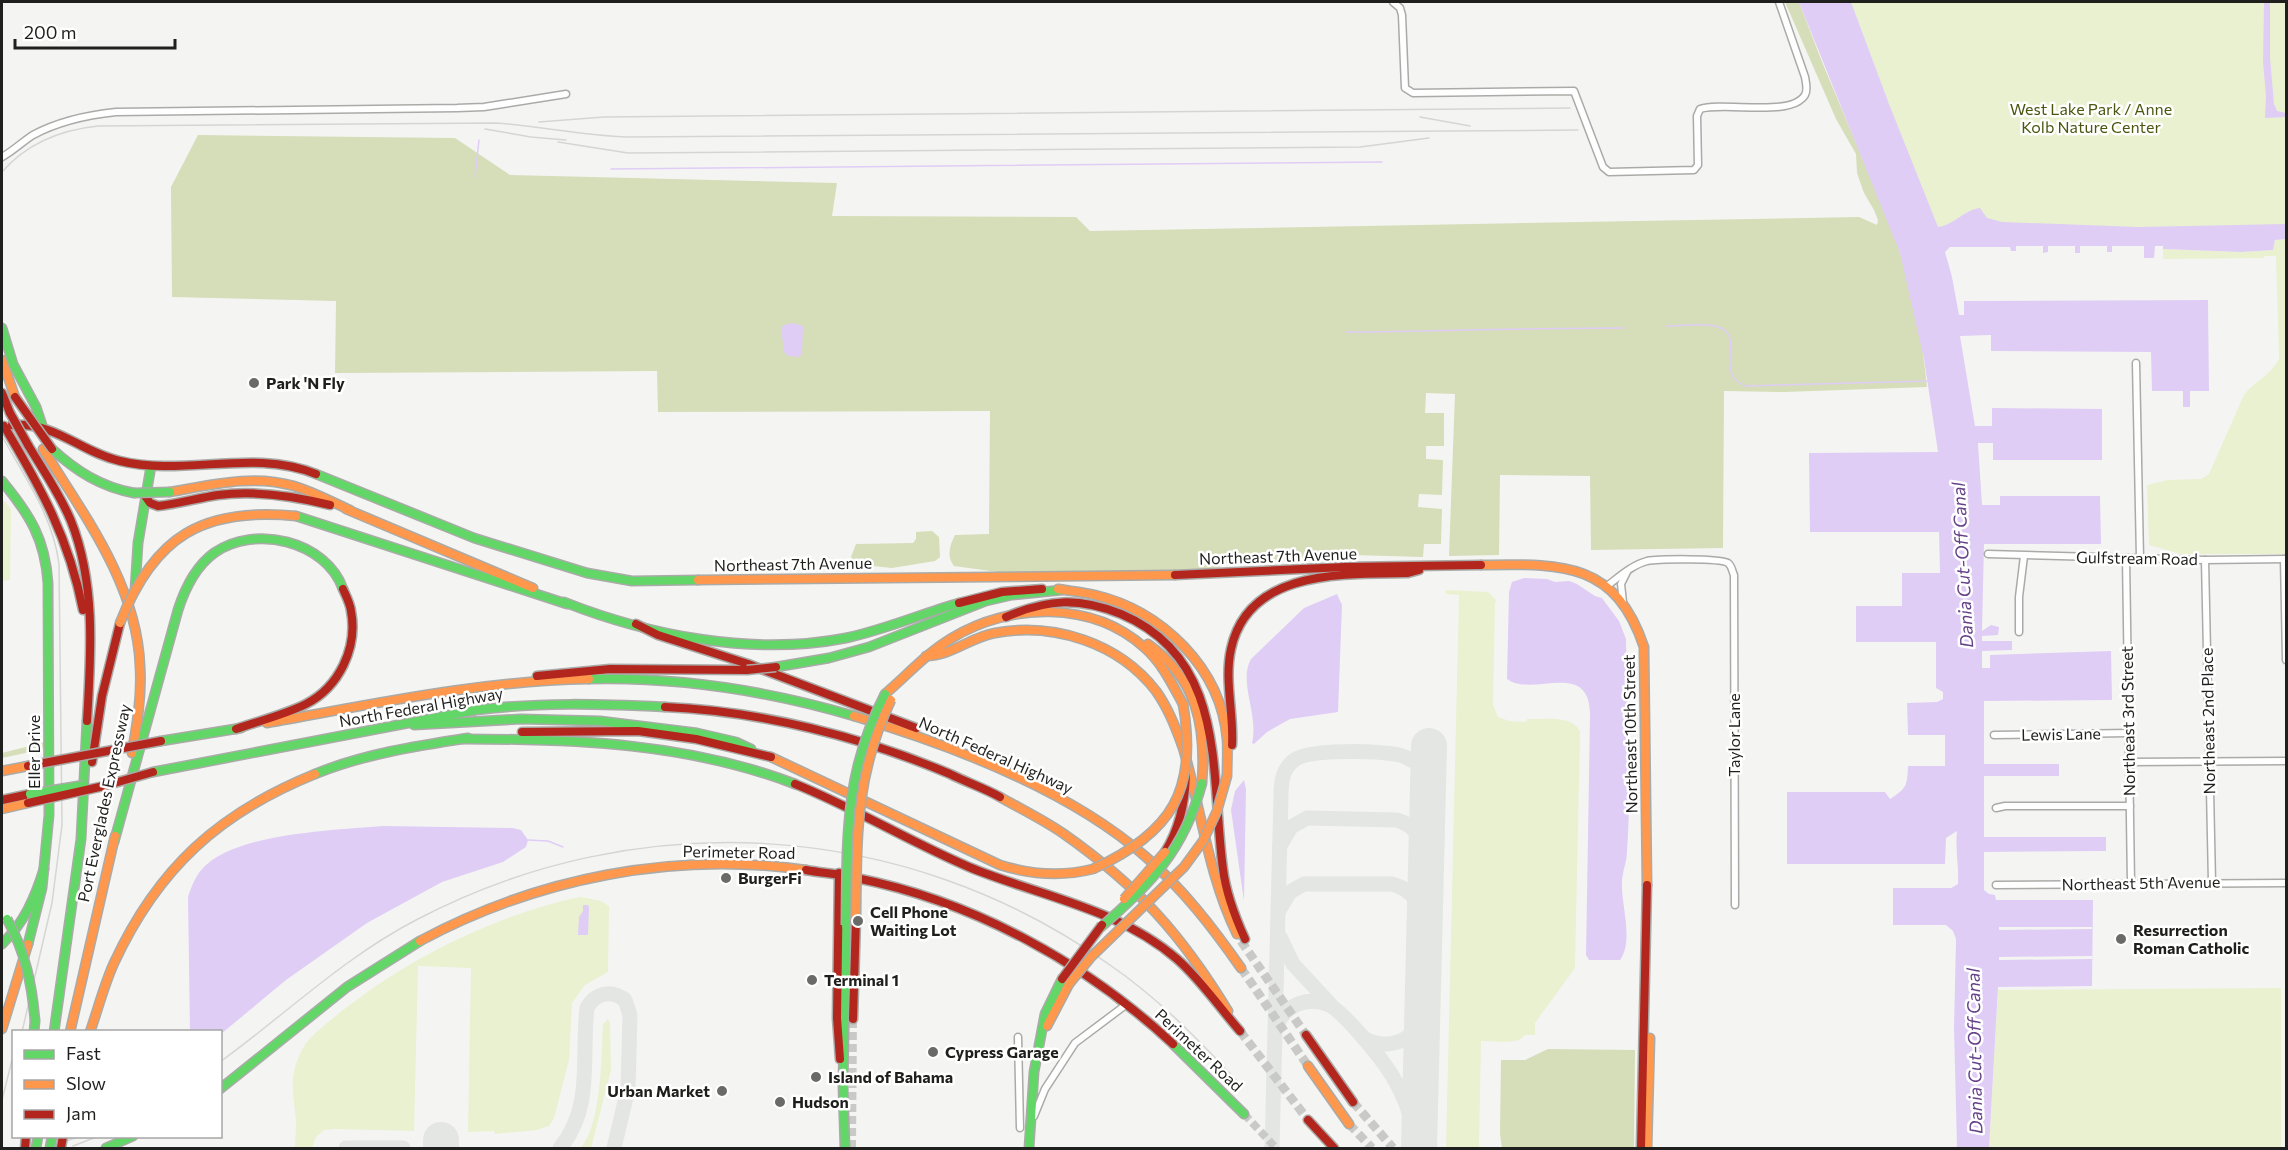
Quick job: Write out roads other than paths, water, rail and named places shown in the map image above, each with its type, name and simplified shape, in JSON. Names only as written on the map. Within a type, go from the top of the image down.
[{"type":"main road","points":[[2,328],[13,364],[36,407],[42,425]]},
{"type":"main road","name":"Port Everglades Expressway","points":[[2,360],[15,397],[30,429],[48,449],[119,576],[138,633],[142,668],[140,712],[114,842],[69,1030]]},
{"type":"main road","name":"Port Everglades Expressway","points":[[2,393],[28,446],[63,503],[80,549],[90,608],[81,839],[54,1030]]},
{"type":"main road","name":"Northeast 7th Avenue","points":[[2,428],[23,424],[42,425],[100,455],[117,461],[151,466],[178,467],[246,461],[276,462],[297,466],[474,538],[587,573],[632,581],[1218,574],[1329,568],[1552,565],[1581,571],[1607,586]]},
{"type":"main road","points":[[2,428],[49,501],[68,544],[80,591],[89,676]]},
{"type":"main road","points":[[48,449],[94,481],[111,488],[134,493],[170,492],[234,481],[262,480],[295,486],[567,604]]},
{"type":"main road","points":[[138,633],[135,565],[151,466]]},
{"type":"main road","name":"Eller Drive","points":[[2,481],[22,505],[42,543],[46,567],[50,748],[49,821],[44,868],[34,921],[2,1029]]},
{"type":"main road","points":[[145,496],[153,504],[162,506],[219,495],[260,494],[306,499],[350,510]]},
{"type":"main road","points":[[81,839],[99,715],[120,623],[129,596],[142,574],[160,554],[192,528],[210,520],[238,513],[267,512],[296,516],[567,604],[687,637],[726,644],[805,645],[863,633],[958,604],[1024,589],[1062,590],[1096,595],[1120,602],[1153,619],[1183,644],[1202,667],[1219,700],[1226,729],[1228,766]]},
{"type":"main road","points":[[114,842],[178,610],[193,575],[216,553],[244,541],[271,539],[287,541],[317,554],[337,574],[346,588],[353,619],[350,651],[335,678],[312,700],[236,729]]},
{"type":"main road","points":[[1066,982],[1187,865],[1203,843],[1215,820],[1227,776],[1233,729],[1231,650],[1237,629],[1254,604],[1273,590],[1300,581],[1351,575],[1408,573],[1438,566]]},
{"type":"main road","name":"Northeast 10th Street","points":[[1607,586],[1624,603],[1636,622],[1644,647],[1647,894],[1641,1149]]},
{"type":"main road","points":[[505,683],[549,673],[592,670],[747,670],[776,667],[829,658],[869,647],[986,601],[1012,595],[1062,590]]},
{"type":"main road","points":[[845,1149],[843,1085],[846,897],[850,803],[860,748],[868,725],[888,697],[926,656],[961,633],[1043,603],[1078,604],[1121,614],[1149,629],[1164,640],[1180,657],[1194,678],[1208,715],[1223,872],[1243,940],[1220,898],[1212,876],[1189,766],[1181,741],[1162,700],[1147,681],[1119,656],[1098,644],[1078,636],[1043,630],[1013,630],[974,639],[941,656],[926,656]]},
{"type":"main road","points":[[1006,617],[1045,613],[1084,615],[1109,624],[1134,637],[1162,654],[1175,668],[1190,691],[1202,728],[1204,762],[1202,783],[1193,817],[1173,855],[1152,880],[1100,928]]},
{"type":"main road","points":[[636,624],[658,635],[748,664],[946,740],[982,762]]},
{"type":"main road","points":[[391,726],[511,719],[619,722],[716,737],[736,742],[807,772],[1000,865],[1028,873],[1075,874],[1121,857],[1146,840],[1165,819],[1186,780],[1189,762],[1189,732],[1184,704],[1162,665],[1134,637]]},
{"type":"main road","name":"North Federal Highway","points":[[2,771],[436,692],[505,683],[625,679],[734,689],[812,704],[914,734],[982,762],[1064,802],[1131,845],[1189,898],[1241,968]]},
{"type":"main road","points":[[853,1019],[859,794],[872,741],[888,697]]},
{"type":"main road","name":"North Federal Highway","points":[[2,800],[29,799],[431,717],[516,706],[576,703],[655,705],[714,710],[773,720],[840,736],[907,757],[962,779],[1066,836],[1114,870],[1170,927],[1240,1031],[1184,965],[1158,943],[1128,925],[1092,909],[1012,884],[968,866],[820,795],[775,777],[709,758],[638,746],[555,739],[463,739]]},
{"type":"main road","points":[[91,1030],[108,974],[135,919],[172,869],[216,828],[267,794],[323,769],[382,753],[463,739],[540,731],[629,730],[696,739],[771,757]]},
{"type":"main road","points":[[1029,1149],[1025,1128],[1032,1079],[1040,1044],[1066,982],[1100,928],[1166,852],[1179,826],[1185,803],[1186,765],[1181,741]]},
{"type":"main road","points":[[2,809],[29,799]]},
{"type":"main road","name":"Perimeter Road","points":[[222,1087],[337,994],[383,962],[447,927],[526,894],[580,879],[629,871],[683,865],[769,865],[838,873],[912,891],[954,905],[999,924],[1070,964],[1127,1004],[1180,1050],[1244,1114]]},
{"type":"main road","points":[[2,944],[26,917],[44,868]]},
{"type":"main road","points":[[838,873],[837,1018],[843,1085]]},
{"type":"main road","name":"Northeast 10th Street","points":[[1647,894],[1650,941],[1647,1149]]},
{"type":"main road","points":[[2,910],[26,959],[33,990],[34,1030]]},
{"type":"main road","points":[[1306,1035],[1353,1102]]},
{"type":"main road","points":[[1308,1066],[1350,1124]]},
{"type":"main road","points":[[1308,1120],[1334,1149]]},
{"type":"main road","points":[[106,1149],[131,1138]]},
{"type":"street","points":[[1393,2],[1400,8],[1402,15],[1405,88],[1408,92],[1574,91],[1603,167],[1609,172],[1694,170],[1698,165],[1697,116],[1700,109],[1779,106],[1797,102],[1802,98],[1807,90],[1805,77],[1779,2]]},
{"type":"street","points":[[2,157],[32,136],[56,125],[116,112],[484,107],[566,94]]},
{"type":"street","points":[[2136,363],[2140,558]]},
{"type":"street","name":"Gulfstream Road","points":[[1988,554],[2205,560],[2285,559]]},
{"type":"street","points":[[2019,633],[2019,597],[2024,556]]},
{"type":"street","name":"Northeast 3rd Street","points":[[2126,558],[2131,883]]},
{"type":"street","name":"Taylor Lane","points":[[1629,569],[1648,561],[1711,559],[1731,565],[1734,587],[1735,905]]},
{"type":"street","points":[[2285,559],[2286,660]]},
{"type":"street","name":"Northeast 2nd Place","points":[[2205,560],[2212,882]]},
{"type":"street","points":[[1607,586],[1629,569]]},
{"type":"street","points":[[1624,603],[1621,584],[1629,569]]},
{"type":"street","name":"Lewis Lane","points":[[1994,735],[2129,733]]},
{"type":"street","points":[[2129,762],[2286,761]]},
{"type":"street","points":[[1996,808],[2006,806],[2130,806]]},
{"type":"street","name":"Northeast 5th Avenue","points":[[1996,885],[2286,883]]},
{"type":"street","points":[[1025,1128],[1066,1056],[1087,1034],[1127,1004]]},
{"type":"street","points":[[1018,1037],[1025,1128]]},
{"type":"street","points":[[1644,1044],[1650,1056]]},
{"type":"water","name":"Dania Cut-Off Canal","points":[[1799,2],[1851,2],[1938,227],[1980,208],[1987,218],[2002,222],[2138,227],[2286,224],[2286,239],[2275,240],[2273,250],[2241,252],[2163,249],[2163,246],[2155,246],[2154,258],[2144,258],[2144,246],[2112,246],[2112,252],[2107,252],[2107,246],[2080,246],[2080,253],[2075,253],[2075,246],[2048,246],[2048,252],[2043,253],[2043,246],[2016,246],[2016,251],[2011,251],[2010,247],[1950,247],[1945,252],[1959,315],[1964,315],[1964,301],[2208,300],[2209,391],[2190,391],[2190,407],[2183,407],[2183,391],[2152,391],[2151,352],[1991,351],[1991,335],[1960,336],[1975,426],[1992,426],[1992,408],[2102,409],[2102,460],[1993,460],[1993,443],[1978,443],[1982,505],[2000,505],[2000,496],[2100,496],[2101,544],[1984,544],[1982,631],[1991,625],[1999,627],[1998,635],[1982,636],[1982,641],[2012,641],[2012,650],[1982,651],[1982,668],[1990,668],[1990,655],[2111,651],[2112,700],[1984,701],[1984,764],[2059,764],[2059,776],[1984,776],[1984,837],[2106,837],[2106,851],[1984,852],[1984,890],[1995,895],[1996,900],[2093,900],[2092,986],[1998,987],[1989,1148],[1957,1148],[1954,1028],[1956,939],[1953,931],[1946,925],[1893,925],[1893,888],[1951,888],[1958,884],[1957,831],[1946,838],[1945,864],[1787,864],[1787,792],[1885,792],[1890,799],[1905,786],[1908,766],[1945,766],[1945,735],[1908,735],[1907,703],[1937,702],[1943,699],[1943,692],[1936,688],[1936,642],[1856,642],[1856,606],[1902,606],[1902,573],[1940,573],[1939,532],[1810,532],[1809,453],[1938,452],[1924,359],[1900,253]]},
{"type":"water","points":[[2264,2],[2270,2],[2270,58],[2274,104],[2277,111],[2286,113],[2286,117],[2265,118]]},
{"type":"water","points":[[793,323],[803,326],[802,354],[799,357],[788,356],[784,352],[781,328]]},
{"type":"water","points":[[1524,578],[1547,579],[1555,582],[1569,581],[1602,598],[1619,621],[1626,639],[1629,799],[1627,855],[1622,892],[1627,933],[1624,952],[1620,960],[1589,960],[1586,955],[1590,715],[1587,698],[1581,688],[1570,684],[1518,684],[1507,679],[1509,592],[1512,582]]},
{"type":"water","points":[[1337,594],[1342,605],[1338,712],[1290,719],[1267,732],[1254,744],[1252,743],[1253,721],[1247,688],[1251,659],[1304,608]]},
{"type":"water","points":[[1244,780],[1246,789],[1244,901],[1231,810],[1235,791]]},
{"type":"water","points":[[383,826],[513,828],[521,830],[528,840],[526,847],[503,862],[442,882],[367,923],[286,980],[222,1033],[222,1030],[190,1030],[188,897],[195,880],[206,865],[221,854],[265,840],[316,832]]},
{"type":"water","points":[[583,905],[589,907],[588,935],[578,935],[579,917],[583,911]]},
{"type":"waterway","points":[[475,177],[479,140]]},
{"type":"waterway","points":[[611,169],[1382,162]]},
{"type":"waterway","points":[[1666,326],[1716,326],[1728,333],[1732,374],[1736,381],[1746,386],[1928,381]]},
{"type":"waterway","points":[[1346,332],[1624,328]]},
{"type":"waterway","points":[[528,840],[548,841],[563,847]]},
{"type":"tunnel","points":[[1241,941],[1306,1035]]},
{"type":"tunnel","points":[[1241,968],[1308,1066]]},
{"type":"tunnel","points":[[852,1148],[853,1019]]},
{"type":"tunnel","points":[[1240,1031],[1308,1120]]},
{"type":"tunnel","points":[[1353,1102],[1393,1148]]},
{"type":"tunnel","points":[[1244,1114],[1276,1148]]},
{"type":"tunnel","points":[[1349,1124],[1372,1148]]},
{"type":"railway","points":[[539,122],[604,117],[1570,108]]},
{"type":"railway","points":[[1420,117],[1470,126]]},
{"type":"railway","points":[[2,172],[22,153],[45,140],[70,131],[98,126],[496,123],[628,137],[1578,130]]},
{"type":"railway","points":[[485,129],[566,140]]},
{"type":"railway","points":[[558,142],[628,153],[1360,147],[1429,138]]},
{"type":"railway","points":[[2,436],[44,513],[56,546],[59,564],[62,825],[52,903],[22,1030]]},
{"type":"railway","points":[[222,1060],[339,969],[389,935],[416,920],[501,882],[589,857],[679,844],[769,844],[859,856],[946,880],[1030,916],[1110,965],[1145,991],[1193,1035],[1238,1082]]},
{"type":"railway","points":[[2,1100],[12,1060]]},
{"type":"railway","points":[[47,1148],[74,1138]]},
{"type":"railway","points":[[73,1146],[94,1138]]},
{"type":"place","name":"Park 'N Fly","points":[[254,383]]},
{"type":"place","name":"BurgerFi","points":[[726,878]]},
{"type":"place","name":"Cell Phone Waiting Lot","points":[[858,921]]},
{"type":"place","name":"Resurrection Roman Catholic","points":[[2121,939]]},
{"type":"place","name":"Terminal 1","points":[[812,980]]},
{"type":"place","name":"Cypress Garage","points":[[933,1052]]},
{"type":"place","name":"Island of Bahama","points":[[816,1077]]},
{"type":"place","name":"Urban Market","points":[[722,1091]]},
{"type":"place","name":"Hudson","points":[[780,1102]]},
{"type":"park label","name":"West Lake Park / Anne Kolb Nature Center","points":[[2091,118]]}]
